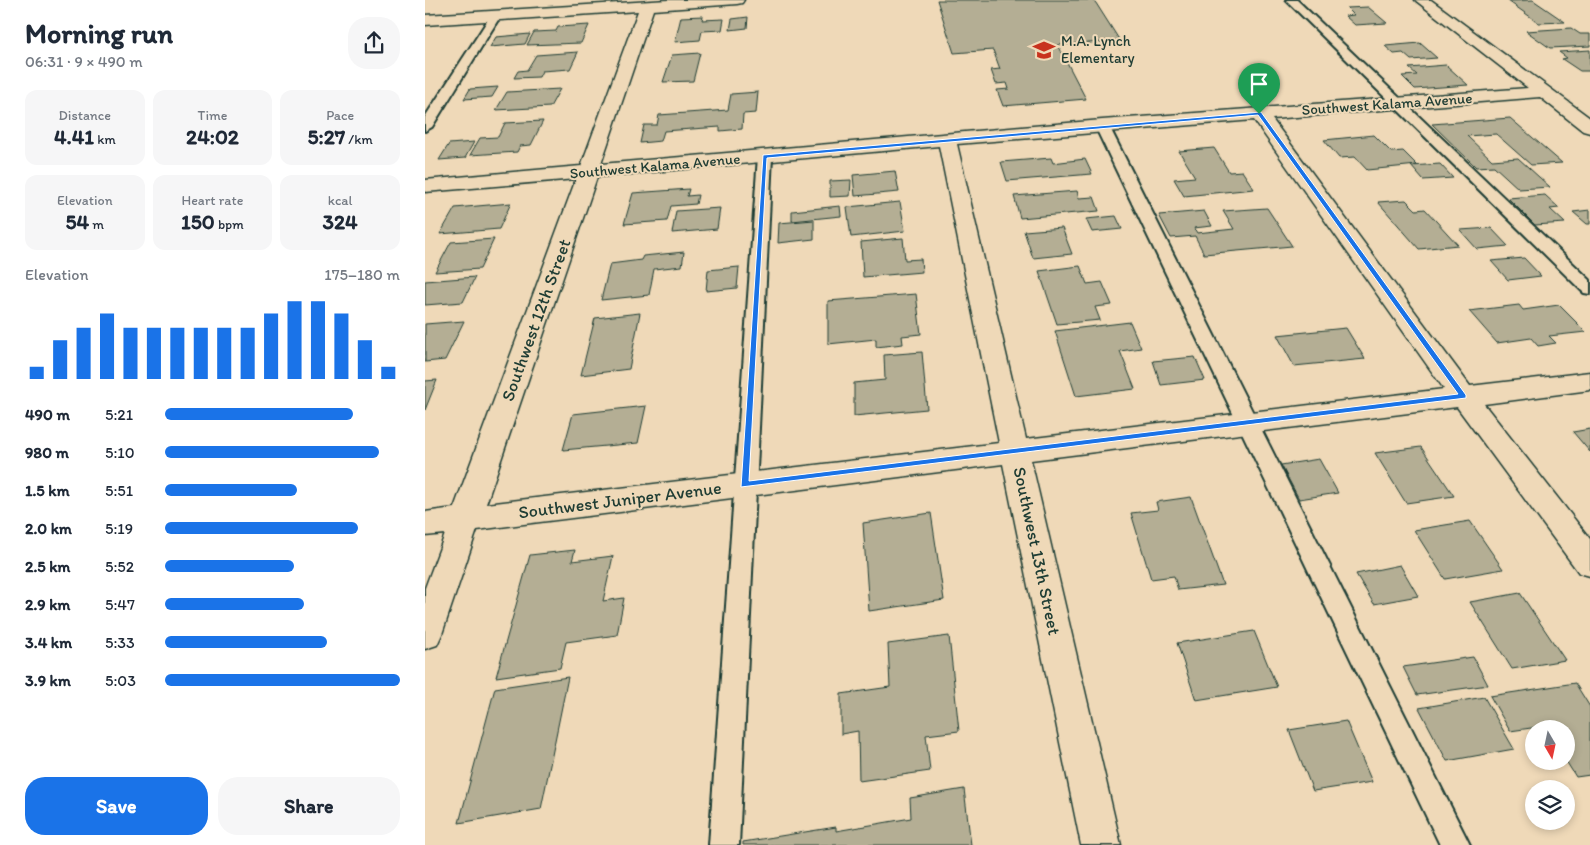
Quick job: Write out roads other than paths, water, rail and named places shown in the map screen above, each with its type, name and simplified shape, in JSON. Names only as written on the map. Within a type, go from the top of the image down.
[{"type":"street","points":[[425,20],[737,0]]},
{"type":"street","points":[[1422,0],[1590,127]]},
{"type":"street","name":"Southwest 12th Street","points":[[425,634],[647,6]]},
{"type":"street","name":"Southwest Kalama Avenue","points":[[425,186],[1102,126],[1543,92]]},
{"type":"street","points":[[1259,114],[1463,396],[1590,563]]},
{"type":"street","name":"Southwest 13th Street","points":[[947,140],[1101,845]]},
{"type":"street","name":"Southwest Juniper Avenue","points":[[425,524],[1590,381]]},
{"type":"lane","points":[[1291,0],[1590,289]]},
{"type":"lane","points":[[425,127],[496,15]]},
{"type":"lane","points":[[1102,126],[1455,845]]},
{"type":"lane","points":[[724,845],[765,156]]},
{"type":"place","name":"M.A. Lynch Elementary","points":[[1044,50]]}]
